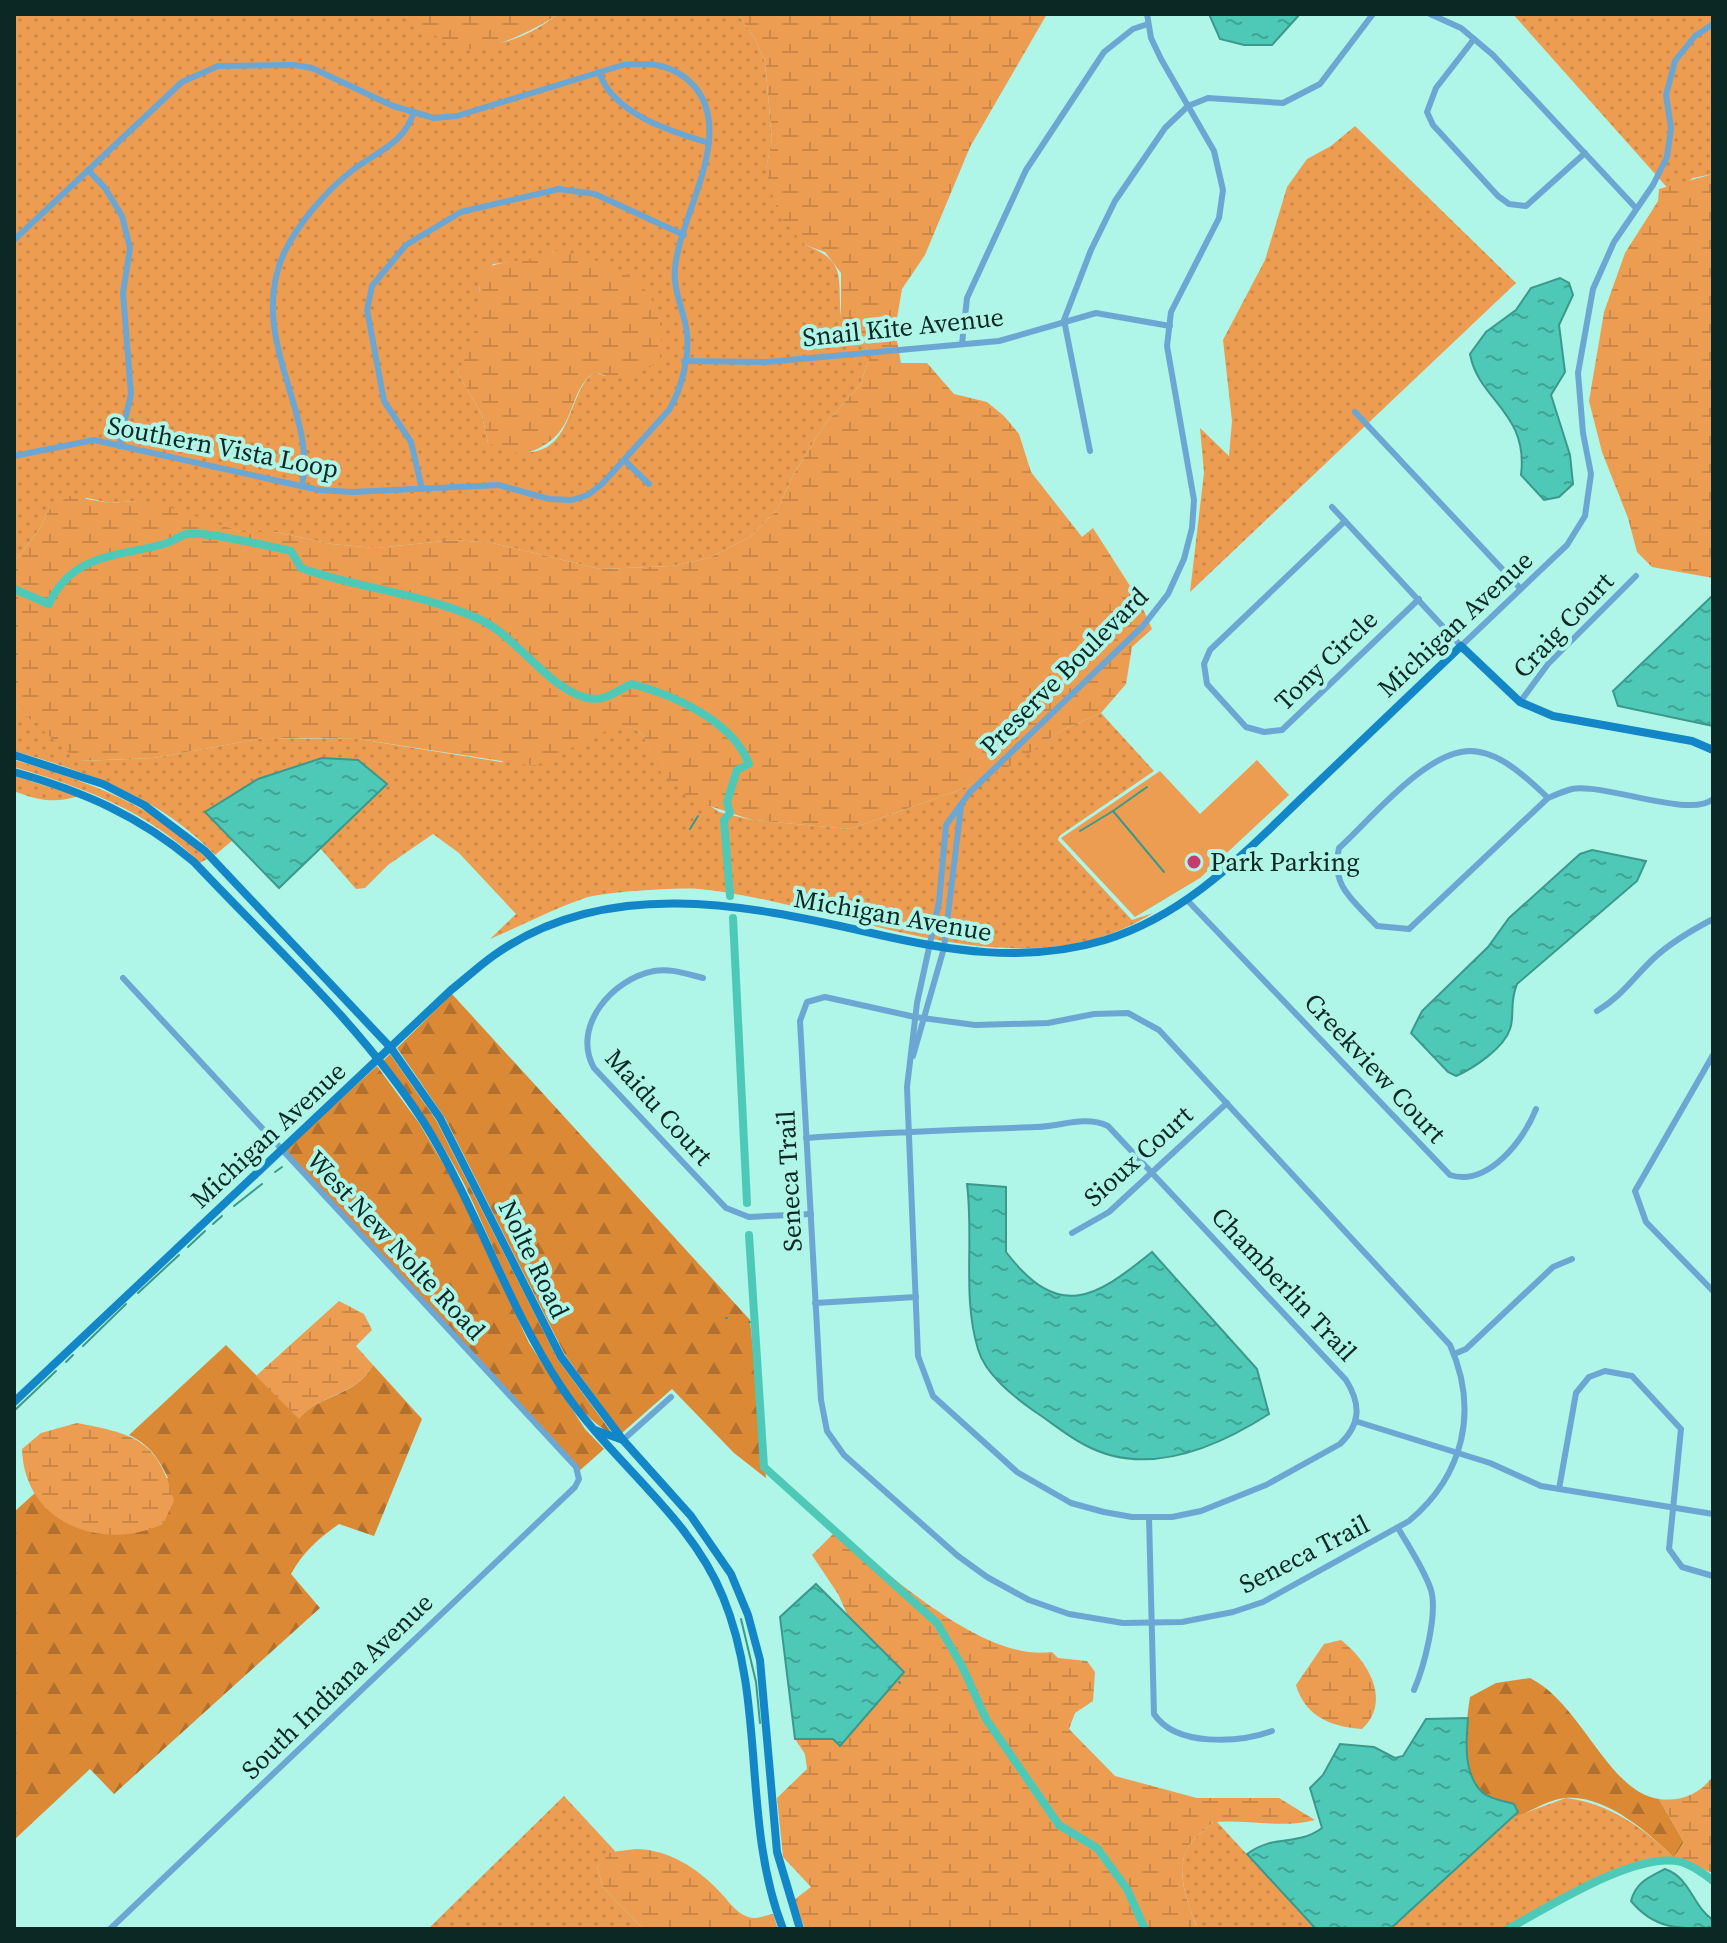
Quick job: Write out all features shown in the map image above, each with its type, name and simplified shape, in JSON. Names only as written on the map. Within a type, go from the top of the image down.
[{"type":"street","name":"Preserve Boulevard","points":[[911,1060],[915,1017],[941,888],[946,825],[970,792],[1143,626],[1168,594],[1184,559],[1194,500],[1167,346],[1179,293],[1219,218],[1223,203],[1220,168],[1156,49],[1147,14]]},
{"type":"street","points":[[1090,451],[1064,320],[1091,250],[1115,201],[1165,128],[1188,106],[1208,98],[1263,105],[1296,99],[1320,84],[1373,14]]},
{"type":"street","points":[[1430,14],[1474,39],[1635,207]]},
{"type":"street","points":[[962,344],[967,298],[1026,170],[1104,52],[1133,29],[1148,24]]},
{"type":"street","name":"Michigan Avenue","points":[[14,1402],[391,1048],[495,955],[536,932],[622,906],[658,902],[709,903],[822,922],[929,946],[1001,954],[1058,951],[1134,929],[1188,901],[1216,880],[1567,545],[1585,516],[1591,474],[1579,399],[1581,345],[1593,289],[1614,242],[1635,207],[1653,185],[1667,157],[1671,128],[1666,95],[1675,61],[1695,36],[1713,24]]},
{"type":"street","points":[[1474,39],[1436,88],[1427,112],[1433,125],[1498,196],[1509,204],[1526,206],[1585,153]]},
{"type":"street","name":"Southern Vista Loop","points":[[14,240],[182,82],[218,66],[295,65],[312,68],[368,97],[434,118],[457,116],[599,72],[650,62],[687,78],[709,113],[709,143],[675,265],[674,287],[687,330],[677,396],[669,410],[588,495],[572,500],[549,499],[499,485],[352,492],[302,486],[94,440],[14,456]]},
{"type":"street","points":[[599,72],[605,89],[627,109],[709,143]]},
{"type":"street","points":[[302,486],[304,455],[276,346],[274,323],[284,254],[306,218],[353,170],[403,136],[414,112]]},
{"type":"street","points":[[88,170],[105,188],[122,216],[130,248],[123,293],[131,394],[119,446]]},
{"type":"street","points":[[422,489],[411,442],[384,401],[368,330],[367,310],[372,286],[406,245],[461,212],[559,189],[595,194],[684,235]]},
{"type":"street","name":"Snail Kite Avenue","points":[[684,361],[767,362],[999,341],[1096,313],[1170,326]]},
{"type":"street","points":[[1355,412],[1520,588]]},
{"type":"street","points":[[624,460],[649,484]]},
{"type":"street","points":[[1332,507],[1461,646],[1520,702],[1576,723],[1692,741],[1713,750]]},
{"type":"street","name":"Tony Circle","points":[[1345,521],[1210,650],[1204,664],[1207,684],[1246,727],[1264,732],[1282,730],[1419,599]]},
{"type":"street","name":"Craig Court","points":[[1520,702],[1548,664],[1636,576]]},
{"type":"street","points":[[1548,798],[1521,773],[1496,758],[1472,751],[1448,755],[1429,765],[1339,848],[1335,868],[1342,887],[1377,926],[1409,929],[1548,798],[1573,789],[1686,805],[1708,804],[1713,799]]},
{"type":"street","name":"Nolte Road","points":[[14,755],[103,784],[144,805],[181,830],[205,851],[391,1048],[440,1118],[561,1357],[623,1440],[714,1545],[748,1615],[764,1690],[777,1852],[800,1929]]},
{"type":"street","name":"Nolte Road","points":[[14,772],[100,800],[169,842],[227,897],[378,1060],[422,1121],[458,1180],[533,1341],[591,1428],[678,1524],[722,1594],[741,1646],[749,1692],[761,1856],[783,1929]]},
{"type":"street","points":[[961,806],[944,948],[911,1060],[907,1087],[918,1356],[933,1396],[950,1413],[1017,1472],[1044,1490],[1104,1512],[1149,1517],[1201,1511],[1266,1485],[1340,1444],[1355,1421],[1457,1452],[1559,1489],[1713,1514]]},
{"type":"street","name":"Creekview Court","points":[[1188,901],[1450,1175],[1473,1178],[1485,1172],[1527,1132],[1536,1109]]},
{"type":"street","points":[[1597,1011],[1617,999],[1654,958],[1685,934],[1713,919]]},
{"type":"street","name":"Maidu Court","points":[[703,978],[663,971],[623,983],[593,1019],[587,1034],[587,1057],[726,1208],[749,1217],[811,1214]]},
{"type":"street","name":"West New Nolte Road","points":[[123,978],[576,1467]]},
{"type":"street","name":"Seneca Trail","points":[[825,997],[925,1019],[1013,1026],[1128,1013],[1159,1030],[1426,1316],[1454,1354],[1466,1393],[1466,1416],[1457,1452],[1430,1501],[1398,1528],[1263,1602],[1182,1622],[1123,1623],[1069,1614],[1029,1600],[987,1577],[844,1455],[827,1431],[821,1400],[800,1021],[807,1002],[825,997]]},
{"type":"street","points":[[1713,1055],[1635,1191],[1646,1222],[1713,1291]]},
{"type":"street","name":"Sioux Court","points":[[1072,1233],[1096,1223],[1227,1103]]},
{"type":"street","name":"Chamberlin Trail","points":[[806,1138],[908,1130],[1101,1122],[1115,1131],[1346,1380],[1357,1397],[1355,1421]]},
{"type":"street","points":[[1454,1354],[1466,1349],[1553,1267],[1572,1259]]},
{"type":"street","points":[[815,1303],[916,1297]]},
{"type":"street","points":[[1559,1489],[1573,1405],[1581,1386],[1605,1371],[1624,1372],[1640,1384],[1681,1429],[1682,1443],[1668,1537],[1676,1559],[1691,1572],[1713,1576]]},
{"type":"street","points":[[591,1428],[623,1440],[671,1397]]},
{"type":"street","name":"South Indiana Avenue","points":[[110,1929],[575,1487],[579,1479],[576,1467]]},
{"type":"street","points":[[1149,1517],[1152,1704],[1161,1724],[1182,1735],[1249,1739],[1272,1731]]},
{"type":"street","points":[[1398,1528],[1431,1589],[1434,1606],[1421,1673],[1414,1690]]},
{"type":"green space","points":[[14,14],[402,14],[442,36],[480,44],[518,38],[558,14],[738,14],[755,39],[765,62],[772,139],[766,169],[805,245],[828,258],[838,272],[841,317],[862,338],[870,356],[860,385],[824,425],[794,474],[777,510],[750,537],[709,558],[671,566],[600,569],[493,543],[454,540],[376,548],[332,544],[275,532],[241,532],[133,501],[110,503],[87,498],[48,511],[41,527],[14,562]],"holes":[[[556,251],[605,376],[594,372],[586,381],[563,430],[545,448],[526,452],[488,443],[482,415],[457,372],[469,355],[480,313],[479,288],[493,264],[539,259]]]},
{"type":"green space","points":[[402,14],[558,14],[498,44],[473,49],[447,42]]},
{"type":"green space","points":[[738,14],[1047,14],[970,147],[925,255],[902,289],[895,330],[901,363],[927,363],[954,394],[987,402],[1004,416],[1019,434],[1031,472],[1082,537],[1093,528],[1139,600],[1152,629],[1132,647],[1126,684],[1101,713],[1062,730],[1012,765],[954,792],[850,829],[752,820],[692,800],[660,771],[643,735],[634,728],[614,727],[535,766],[358,739],[305,738],[264,738],[154,758],[78,761],[14,705],[14,562],[41,527],[48,511],[69,496],[110,503],[133,501],[166,506],[241,532],[275,532],[332,544],[376,548],[454,540],[493,543],[600,569],[671,566],[709,558],[750,537],[777,510],[794,474],[824,425],[860,385],[870,356],[862,338],[841,317],[841,273],[825,252],[805,245],[780,217],[766,169],[772,139],[765,62],[755,39]]},
{"type":"green space","points":[[1513,14],[1713,14],[1713,174],[1693,178],[1672,193]]},
{"type":"green space","points":[[1355,126],[1516,283],[1190,592],[1204,473],[1200,428],[1229,456],[1232,421],[1223,340],[1265,260],[1287,187],[1307,159],[1331,146]]},
{"type":"green space","points":[[1713,174],[1713,578],[1652,567],[1637,552],[1628,518],[1602,452],[1589,401],[1604,312],[1625,253],[1658,201],[1659,189]]},
{"type":"green space","points":[[556,251],[601,262],[637,282],[658,313],[661,335],[659,360],[644,371],[629,376],[613,377],[594,372],[585,380],[561,430],[553,439],[527,452],[508,451],[488,443],[482,415],[457,372],[474,335],[481,270]]},
{"type":"green space","points":[[14,705],[81,761],[154,758],[264,738],[358,739],[501,762],[596,735],[614,726],[634,728],[643,735],[661,771],[719,812],[752,820],[850,829],[954,792],[1012,764],[1062,730],[1101,713],[1154,771],[1059,836],[1058,840],[1132,920],[1153,913],[1100,937],[1045,948],[987,947],[929,938],[755,898],[699,889],[675,889],[585,898],[490,939],[516,914],[459,853],[433,834],[388,865],[365,888],[356,889],[320,848],[387,784],[258,779],[206,811],[233,840],[215,855],[171,818],[122,790],[69,768],[14,751]]},
{"type":"green space","points":[[14,760],[67,776],[142,809],[187,840],[207,859],[200,863],[137,815],[89,792],[14,767]]},
{"type":"green space","points":[[1257,760],[1289,795],[1200,878],[1135,917],[1061,838],[1160,771],[1200,814]]},
{"type":"green space","points":[[14,776],[78,796],[53,800],[30,797],[14,791]]},
{"type":"green space","points":[[452,994],[750,1320],[766,1478],[734,1453],[672,1389],[622,1433],[565,1355],[445,1118],[397,1048]]},
{"type":"green space","points":[[390,1054],[436,1120],[558,1360],[612,1433],[590,1418],[568,1392],[547,1358],[452,1162],[383,1061]]},
{"type":"green space","points":[[377,1066],[419,1123],[454,1182],[529,1343],[585,1429],[604,1449],[578,1472],[285,1150]]},
{"type":"green space","points":[[339,1301],[364,1314],[372,1330],[356,1346],[373,1365],[357,1383],[308,1410],[299,1419],[256,1376]]},
{"type":"green space","points":[[226,1345],[299,1418],[357,1383],[373,1365],[422,1419],[374,1536],[339,1524],[324,1535],[306,1552],[291,1574],[320,1608],[114,1794],[90,1769],[14,1840],[14,1512],[35,1493],[46,1508],[168,1478],[153,1453],[129,1435]]},
{"type":"green space","points":[[77,1423],[129,1436],[152,1452],[168,1481],[174,1501],[163,1524],[140,1532],[116,1535],[93,1532],[71,1525],[52,1513],[36,1496],[26,1475],[22,1449],[41,1433]]},
{"type":"green space","points":[[835,1532],[909,1591],[967,1629],[996,1643],[1025,1651],[1052,1652],[1058,1658],[1087,1661],[1095,1672],[1093,1701],[1075,1713],[1069,1729],[1115,1776],[1197,1798],[1279,1798],[1315,1820],[1290,1824],[1213,1822],[1198,1835],[1185,1854],[1182,1876],[1198,1929],[805,1929],[794,1900],[811,1887],[783,1857],[777,1798],[807,1769],[805,1754],[795,1739],[833,1739],[839,1746],[904,1672],[848,1616],[838,1594],[812,1555]]},
{"type":"green space","points":[[1341,1640],[1360,1659],[1376,1694],[1371,1718],[1362,1729],[1340,1726],[1321,1718],[1306,1705],[1296,1685],[1324,1644]]},
{"type":"green space","points":[[1530,1678],[1564,1706],[1624,1781],[1641,1793],[1659,1799],[1684,1842],[1674,1858],[1625,1817],[1595,1802],[1580,1798],[1558,1799],[1511,1818],[1518,1812],[1514,1804],[1487,1796],[1476,1785],[1466,1748],[1470,1697],[1496,1683]]},
{"type":"green space","points":[[1713,1776],[1713,1873],[1674,1858],[1684,1842],[1659,1799],[1689,1795],[1702,1788]]},
{"type":"green space","points":[[564,1796],[615,1851],[597,1867],[603,1887],[643,1929],[428,1929]]},
{"type":"green space","points":[[1566,1798],[1611,1811],[1651,1837],[1674,1858],[1621,1869],[1505,1929],[1390,1929],[1511,1818]]},
{"type":"green space","points":[[1213,1822],[1217,1822],[1316,1929],[1198,1929],[1184,1886],[1183,1864],[1190,1844]]},
{"type":"green space","points":[[636,1849],[681,1861],[710,1882],[743,1915],[754,1918],[773,1914],[778,1929],[643,1929],[603,1887],[597,1867],[611,1852]]},
{"type":"water","points":[[1209,14],[1300,14],[1272,45],[1244,45],[1220,39]]},
{"type":"water","points":[[1560,278],[1569,283],[1573,295],[1559,325],[1565,372],[1551,395],[1570,455],[1573,484],[1559,497],[1544,500],[1521,475],[1518,436],[1482,383],[1470,354],[1486,332],[1516,310],[1531,288]]},
{"type":"water","points":[[1713,595],[1713,726],[1618,706],[1613,691]]},
{"type":"water","points":[[322,758],[358,760],[387,784],[279,888],[205,812],[258,779]]},
{"type":"water","points":[[1592,850],[1646,861],[1637,881],[1517,984],[1511,1024],[1502,1043],[1488,1057],[1456,1076],[1448,1072],[1411,1033],[1422,1011],[1488,947],[1509,918],[1580,854]]},
{"type":"water","points":[[967,1184],[1006,1187],[1006,1252],[1025,1274],[1043,1288],[1060,1295],[1077,1296],[1094,1291],[1112,1282],[1152,1252],[1257,1369],[1269,1414],[1226,1438],[1180,1455],[1132,1459],[1108,1455],[1085,1445],[1026,1405],[993,1376],[978,1349],[969,1288]]},
{"type":"water","points":[[816,1584],[904,1672],[840,1746],[833,1739],[795,1739],[780,1617]]},
{"type":"water","points":[[1468,1718],[1467,1758],[1472,1777],[1483,1793],[1514,1804],[1518,1812],[1390,1929],[1316,1929],[1247,1854],[1267,1844],[1303,1837],[1322,1828],[1310,1788],[1323,1775],[1340,1744],[1374,1747],[1395,1758],[1403,1756],[1426,1719]]},
{"type":"water","points":[[1665,1869],[1686,1885],[1713,1920],[1713,1929],[1668,1926],[1649,1917],[1631,1901],[1640,1885]]},
{"type":"waterway","points":[[14,589],[49,604],[70,575],[98,560],[164,544],[187,534],[222,537],[291,551],[301,568],[435,603],[479,619],[507,638],[559,684],[587,698],[606,697],[632,684],[665,695],[715,722],[741,748],[749,764],[737,770],[727,802],[730,813],[724,820],[730,896]]},
{"type":"waterway","points":[[1113,811],[1147,787]]},
{"type":"waterway","points":[[1080,831],[1113,811],[1164,872]]},
{"type":"waterway","points":[[690,829],[698,816]]},
{"type":"waterway","points":[[733,918],[747,1203]]},
{"type":"waterway","points":[[275,1172],[282,1167]]},
{"type":"waterway","points":[[234,1206],[262,1184]]},
{"type":"waterway","points":[[213,1224],[222,1216]]},
{"type":"waterway","points":[[188,1247],[205,1231]]},
{"type":"waterway","points":[[749,1235],[764,1467],[937,1623],[962,1666],[986,1719],[1059,1825],[1097,1848],[1127,1889],[1145,1929]]},
{"type":"waterway","points":[[138,1293],[179,1255]]},
{"type":"waterway","points":[[83,1346],[126,1304]]},
{"type":"waterway","points":[[66,1362],[73,1355]]},
{"type":"waterway","points":[[15,1410],[56,1371]]},
{"type":"waterway","points":[[741,1619],[756,1682],[760,1723]]},
{"type":"waterway","points":[[1508,1929],[1568,1895],[1641,1864],[1681,1862],[1713,1881]]},
{"type":"place","name":"Park Parking","points":[[1194,862]]}]
